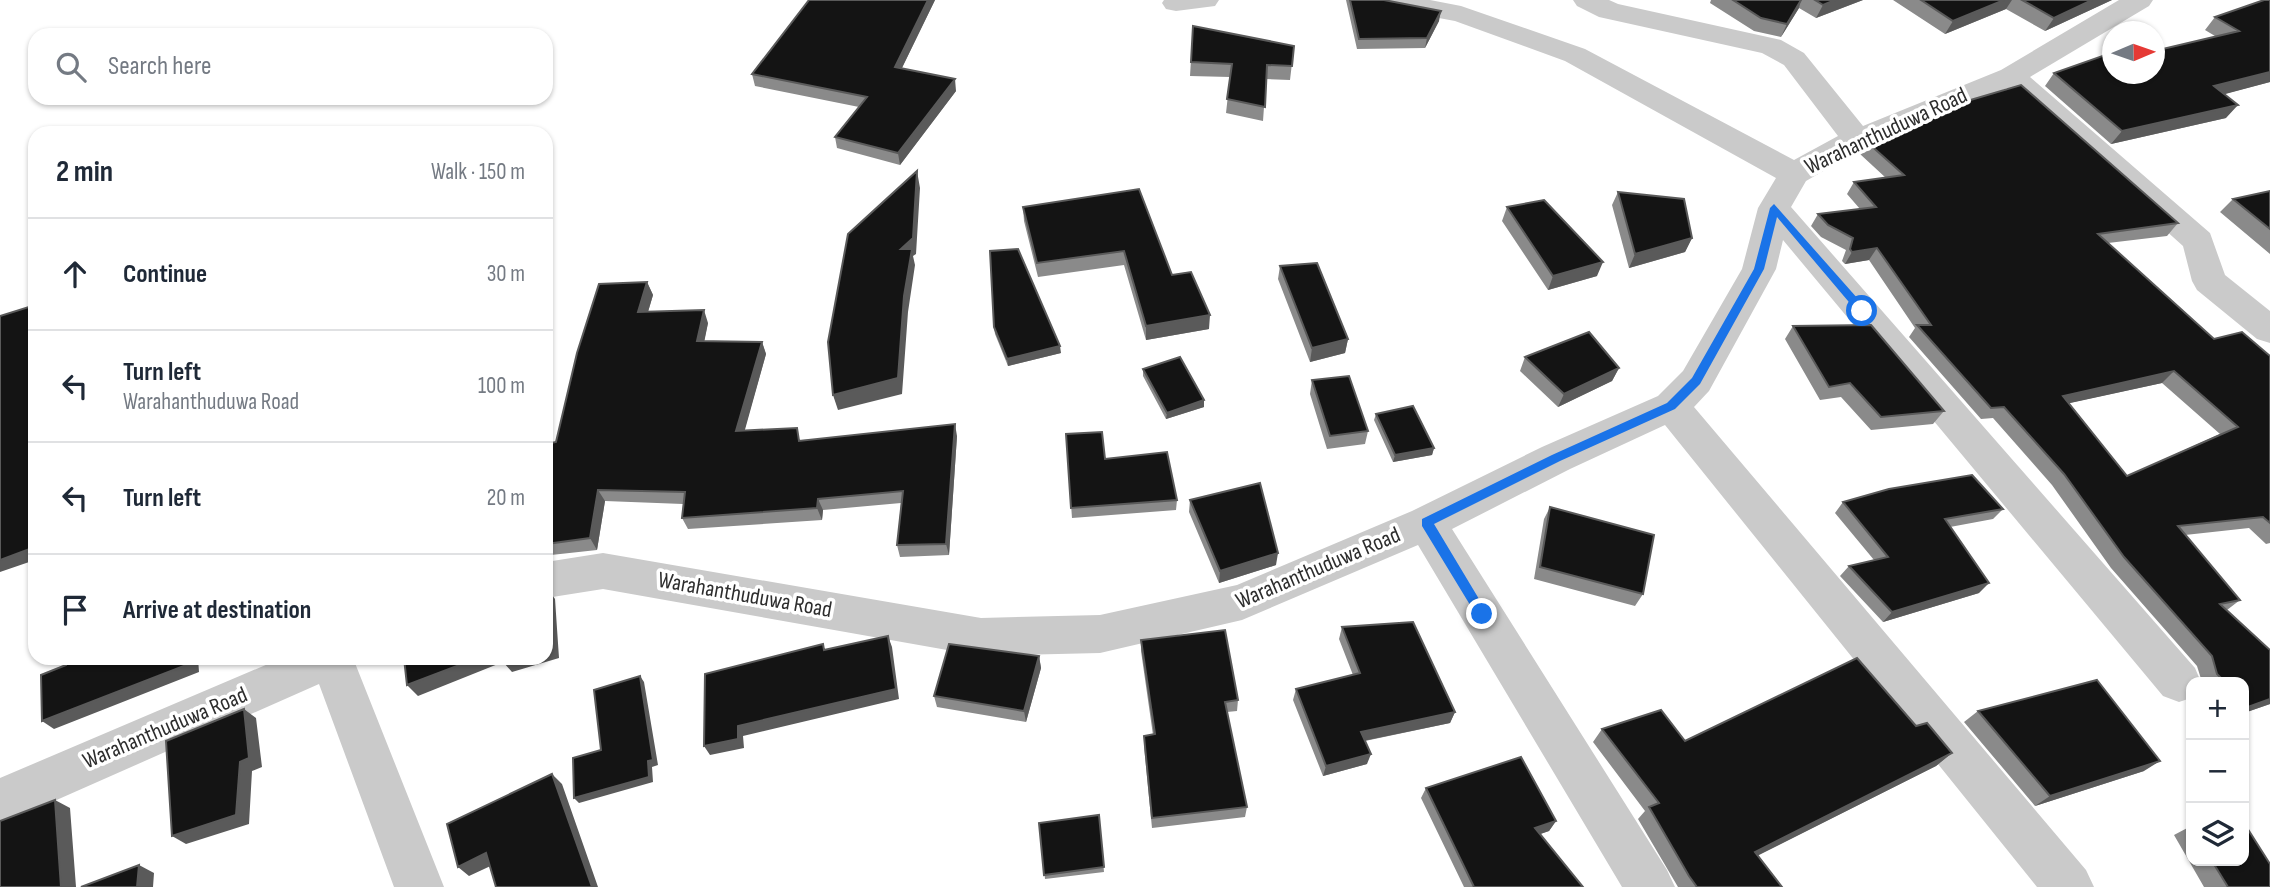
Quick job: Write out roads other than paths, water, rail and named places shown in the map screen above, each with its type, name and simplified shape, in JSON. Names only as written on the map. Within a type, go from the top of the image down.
[{"type":"street","points":[[1176,3],[1205,0]]},
{"type":"street","points":[[1384,0],[1461,14],[1575,55],[1794,174]]},
{"type":"street","points":[[1587,0],[1609,11],[1771,46],[1794,59],[1857,139]]},
{"type":"street","name":"Warahanthuduwa Road","points":[[553,579],[603,571],[981,637],[1100,634],[1242,603],[1426,523],[1556,458],[1671,406],[1696,381],[1759,269],[1774,208],[1794,174],[1857,139],[2011,76],[2139,0]]},
{"type":"street","points":[[2011,76],[2199,241],[2209,281],[2270,330]]},
{"type":"street","points":[[1774,208],[2179,682]]},
{"type":"street","points":[[1671,406],[2069,887]]},
{"type":"street","points":[[1426,523],[1650,887]]},
{"type":"street","name":"Warahanthuduwa Road","points":[[0,802],[81,764],[314,665]]},
{"type":"street","points":[[334,665],[419,887]]}]
